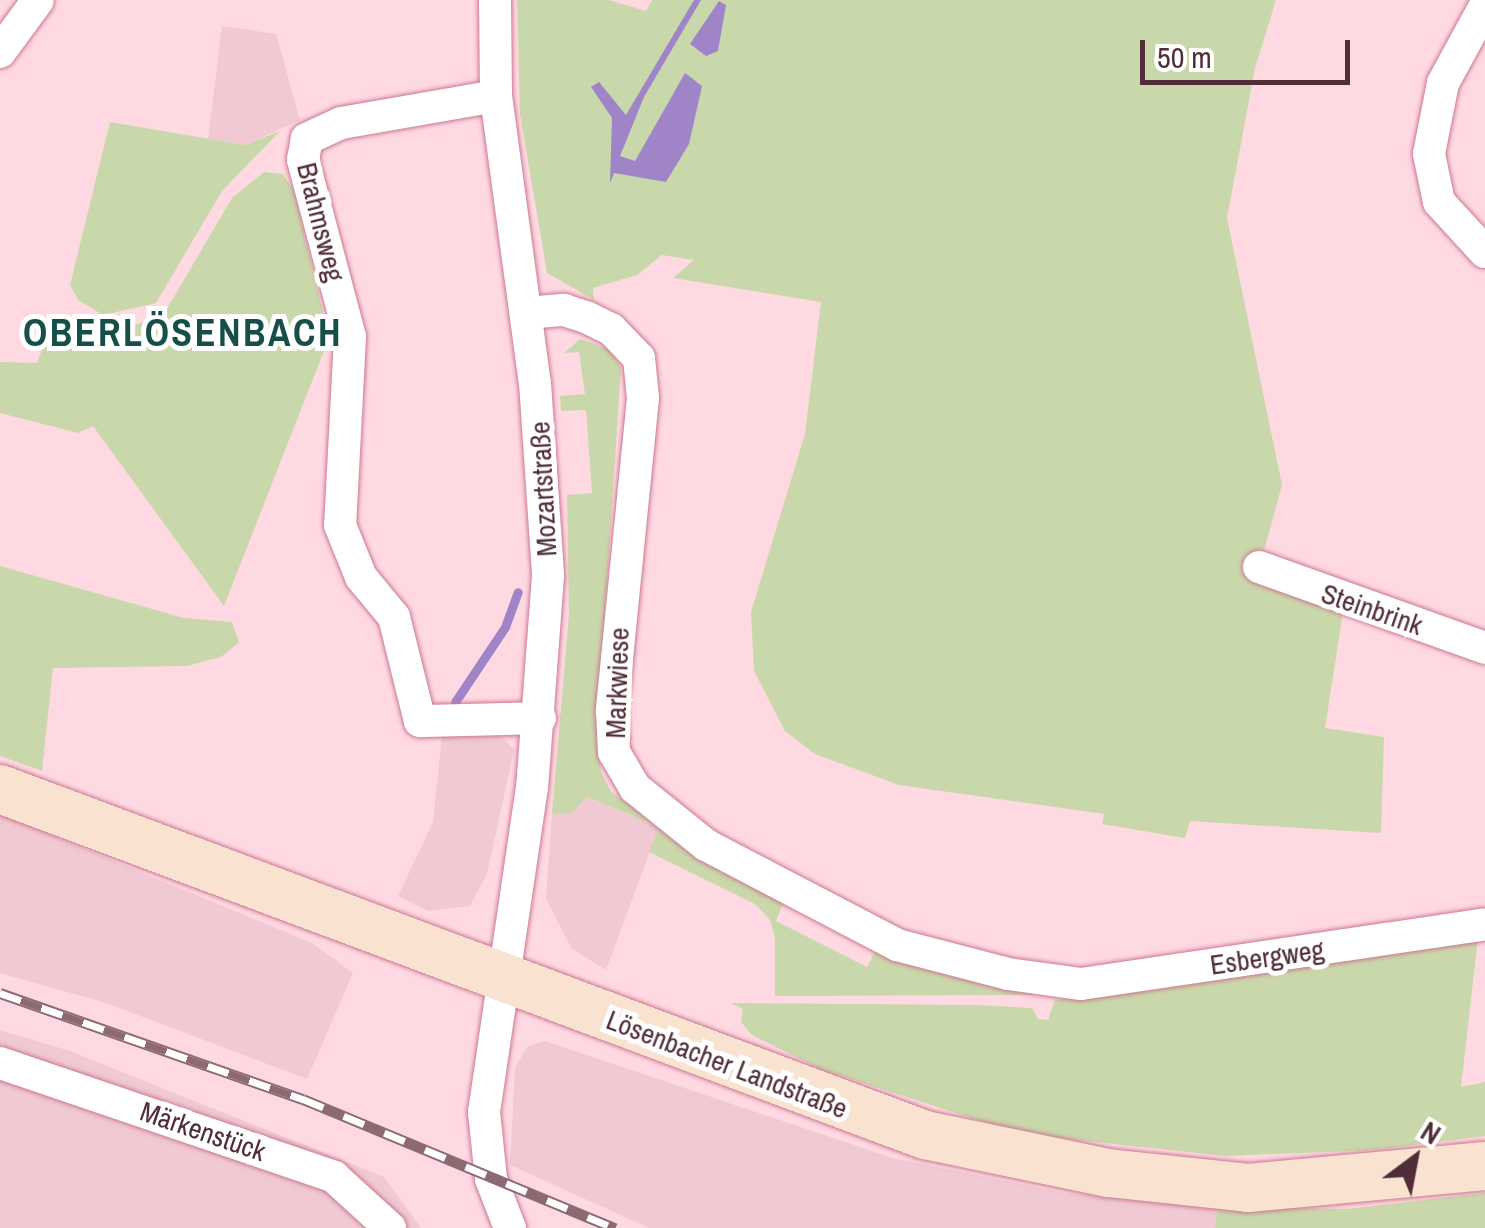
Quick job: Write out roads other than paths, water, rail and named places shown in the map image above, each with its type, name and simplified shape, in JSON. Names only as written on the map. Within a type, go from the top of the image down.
[{"type":"main road","name":"Lösenbacher Landstraße","points":[[0,789],[866,1117],[1031,1160],[1248,1188],[1485,1166]]},
{"type":"street","points":[[0,52],[38,0]]},
{"type":"street","name":"Mozartstraße","points":[[495,0],[496,96],[527,314],[548,576],[540,718],[499,978]]},
{"type":"street","points":[[1485,6],[1443,83],[1429,154],[1439,202],[1485,252]]},
{"type":"street","name":"Brahmsweg","points":[[496,96],[341,123],[306,140],[303,160],[350,337],[340,525],[361,577],[394,617],[420,721],[540,718]]},
{"type":"street","name":"Markwiese","points":[[527,314],[564,310],[599,323],[629,346],[642,372],[612,711],[614,752],[634,788],[706,844],[834,917],[897,945],[1050,979]]},
{"type":"street","name":"Steinbrink","points":[[1259,567],[1485,648]]},
{"type":"street","name":"Esbergweg","points":[[1050,979],[1118,980],[1485,924]]},
{"type":"street","points":[[499,978],[483,1134],[510,1228]]},
{"type":"street","name":"Märkenstück","points":[[0,1062],[334,1176],[390,1228]]},
{"type":"waterway","points":[[455,702],[505,627],[518,592]]},
{"type":"railway","points":[[0,993],[303,1099],[615,1228]]},
{"type":"district","name":"OBERLÖSENBACH","points":[[183,333]]}]
